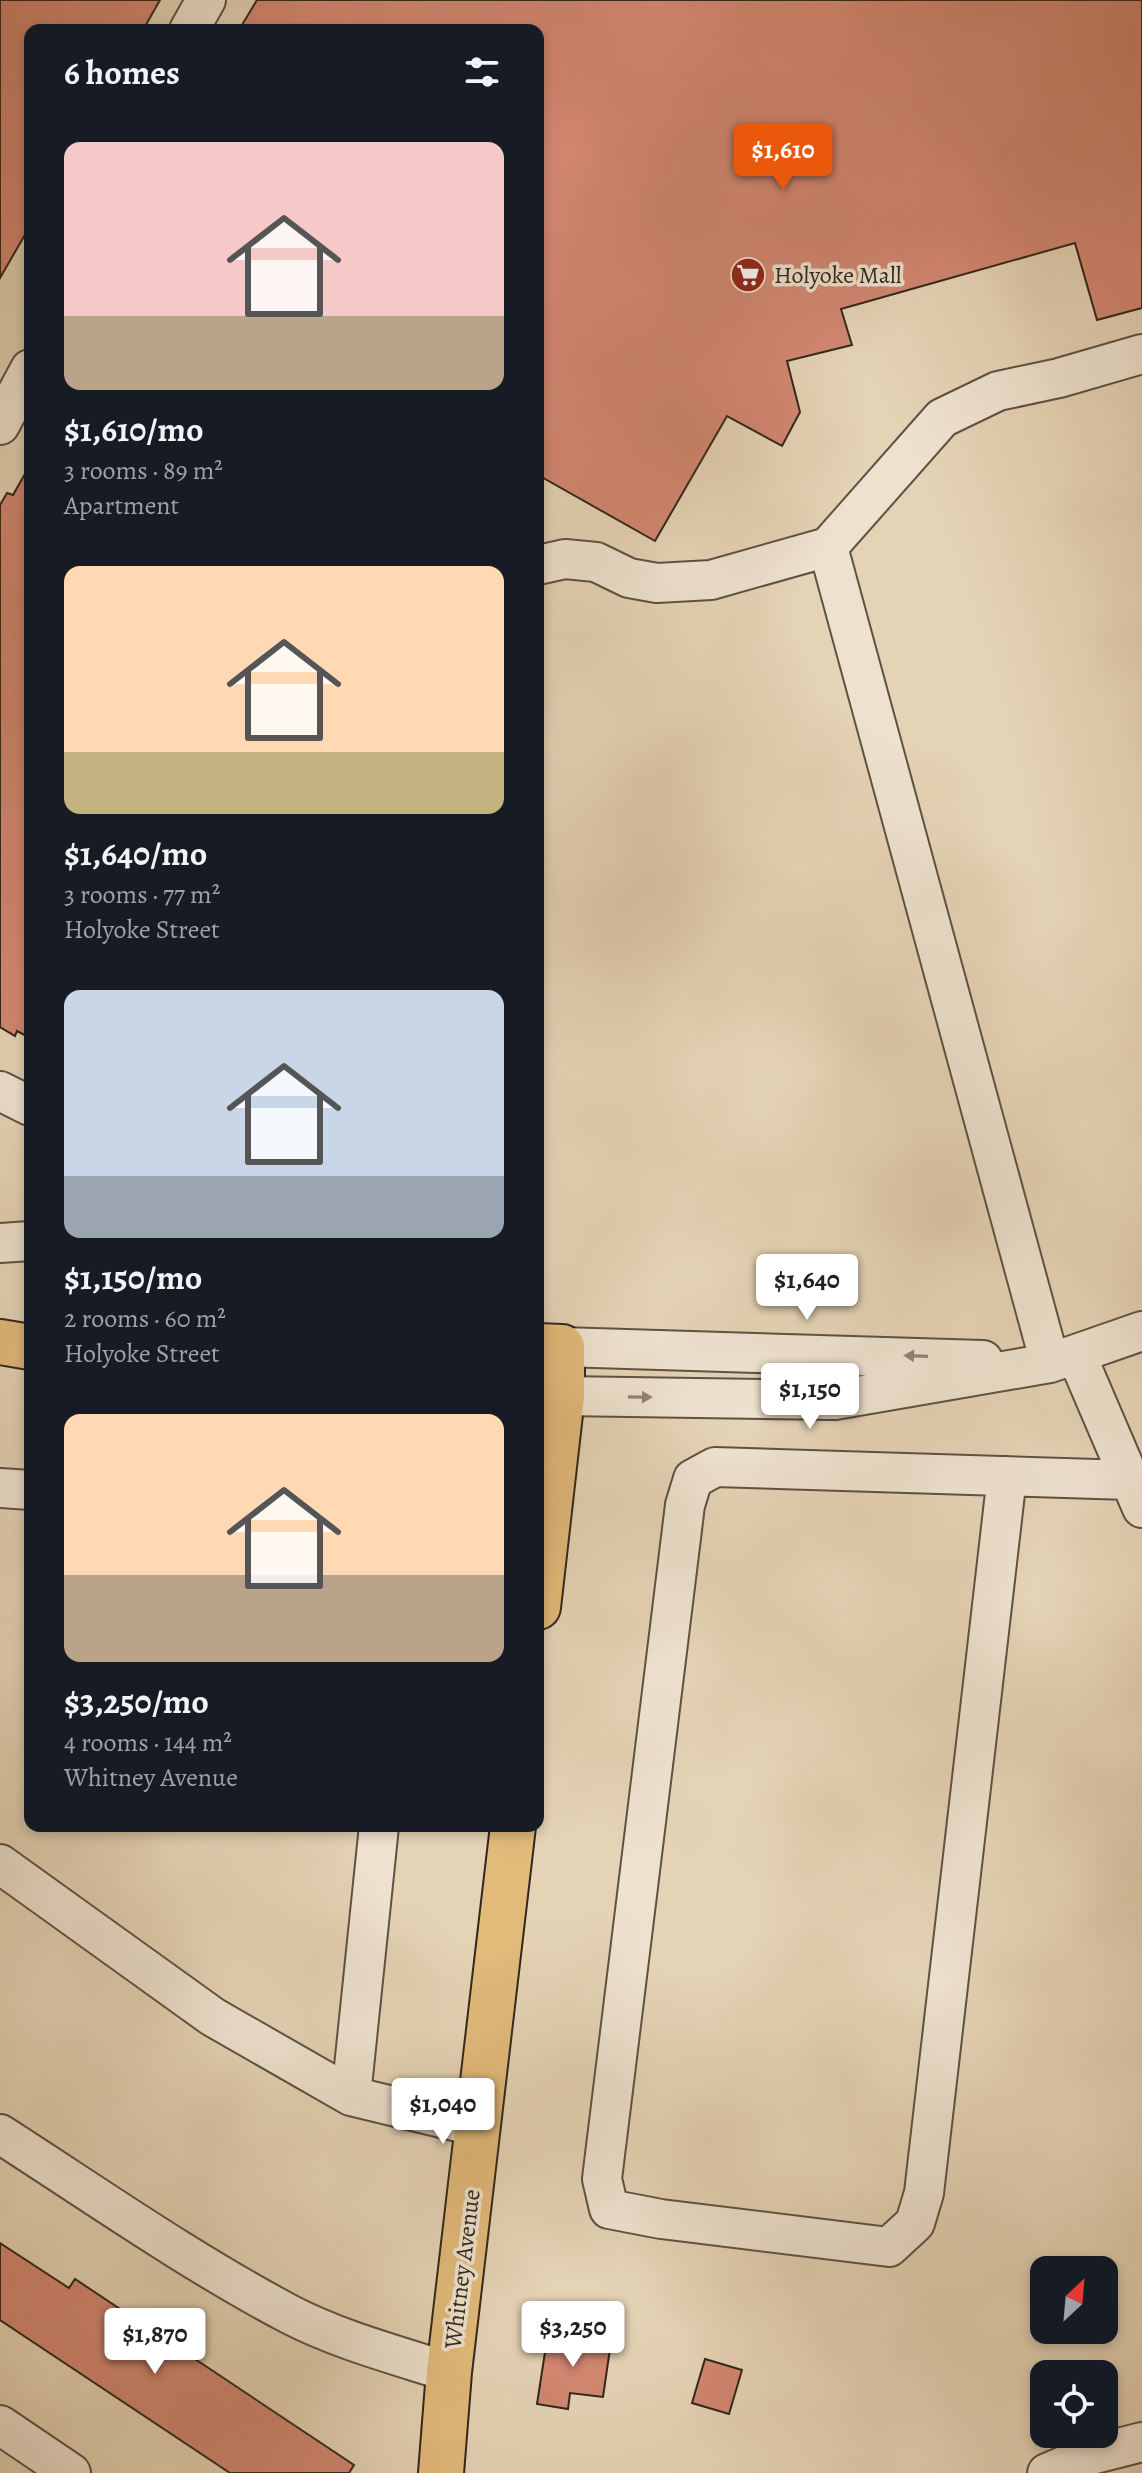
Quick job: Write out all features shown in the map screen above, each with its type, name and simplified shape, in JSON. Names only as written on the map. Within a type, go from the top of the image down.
[{"type":"main road","points":[[0,1342],[24,1346]]},
{"type":"main road","points":[[544,1501],[550,1346]]},
{"type":"main road","name":"Whitney Avenue","points":[[441,2473],[449,2372],[512,1832]]},
{"type":"street","points":[[192,24],[206,0]]},
{"type":"street","points":[[544,564],[565,559],[596,562],[629,578],[657,583],[711,580],[828,547],[942,418],[998,391],[1059,378],[1142,354]]},
{"type":"street","points":[[0,425],[24,380]]},
{"type":"street","points":[[828,547],[1063,1358],[1135,1494]]},
{"type":"street","points":[[0,1091],[24,1103]]},
{"type":"street","points":[[0,1243],[24,1241]]},
{"type":"street","points":[[550,1395],[835,1400],[1063,1358],[1142,1331]]},
{"type":"street","points":[[550,1346],[1063,1358]]},
{"type":"street","points":[[1007,1476],[924,2193],[915,2223],[889,2247],[661,2219],[609,2209],[602,2179],[685,1505],[693,1479],[715,1467],[1007,1476],[1135,1494]]},
{"type":"street","points":[[0,1488],[24,1490]]},
{"type":"street","points":[[351,2096],[378,1832]]},
{"type":"street","points":[[0,1864],[213,2017],[351,2096],[479,2127]]},
{"type":"street","points":[[0,2134],[203,2264],[292,2316],[366,2345],[449,2372]]},
{"type":"street","points":[[0,2425],[71,2473]]},
{"type":"street","points":[[1047,2473],[1087,2456],[1142,2442]]},
{"type":"building","points":[[0,0],[160,0],[146,24],[24,24],[24,236],[0,278]]},
{"type":"building","name":"Holyoke Mall","points":[[257,0],[1142,0],[1142,308],[1097,320],[1075,243],[841,309],[852,345],[787,361],[800,412],[782,446],[727,416],[655,541],[544,478],[544,24],[243,24]]},
{"type":"building","points":[[24,476],[24,1035],[17,1031],[15,1036],[0,1027],[0,505],[7,493],[13,495]]},
{"type":"building","points":[[0,2243],[69,2288],[75,2279],[354,2465],[349,2473],[230,2473],[0,2320]]},
{"type":"building","points":[[548,2333],[611,2342],[603,2397],[570,2393],[568,2409],[537,2404]]},
{"type":"building","points":[[705,2359],[742,2370],[729,2414],[692,2403]]},
{"type":"place","name":"Holyoke Mall","points":[[748,275]]}]
